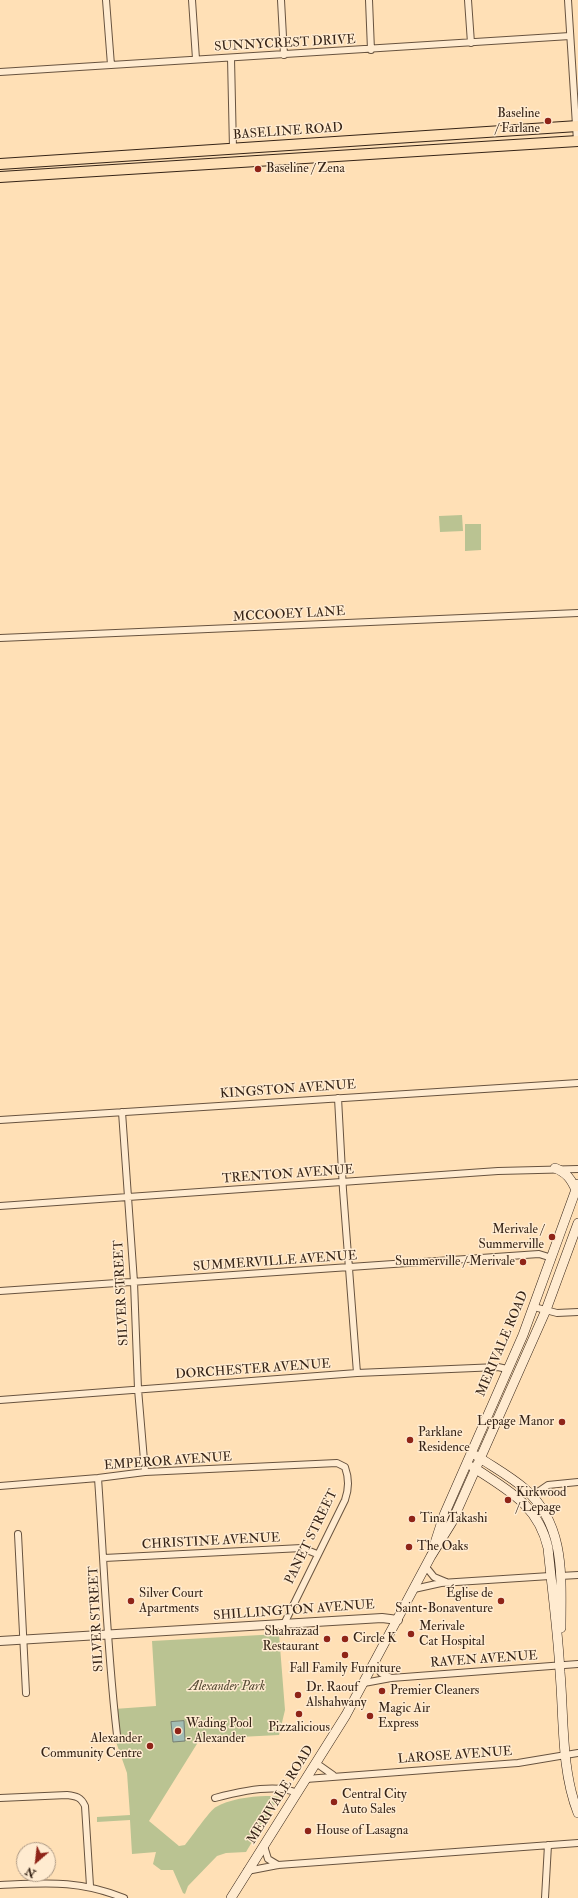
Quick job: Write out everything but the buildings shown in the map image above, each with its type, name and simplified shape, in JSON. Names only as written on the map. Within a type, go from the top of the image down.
[{"type":"main road","name":"BASELINE ROAD","points":[[0,164],[577,126]]},
{"type":"main road","name":"BASELINE ROAD","points":[[0,177],[577,141]]},
{"type":"main road","points":[[555,1168],[567,1174],[577,1187]]},
{"type":"main road","name":"MERIVALE ROAD","points":[[231,1898],[316,1763],[364,1683],[426,1567],[444,1515],[534,1307],[577,1187]]},
{"type":"main road","name":"MERIVALE ROAD","points":[[431,1556],[452,1522],[477,1470],[546,1310],[578,1224]]},
{"type":"main road","points":[[546,1310],[556,1264],[552,1258]]},
{"type":"main road","points":[[471,1452],[515,1481],[532,1496],[544,1511],[554,1530],[559,1551],[560,1665]]},
{"type":"main road","points":[[466,1463],[519,1498],[538,1520],[548,1548],[560,1665],[568,1781],[578,1814]]},
{"type":"street","points":[[106,0],[111,65]]},
{"type":"street","points":[[192,0],[196,59]]},
{"type":"street","points":[[280,0],[284,55]]},
{"type":"street","points":[[369,0],[371,50]]},
{"type":"street","points":[[468,0],[471,43]]},
{"type":"street","points":[[568,0],[577,141]]},
{"type":"street","name":"SUNNYCREST DRIVE","points":[[0,72],[196,59],[371,50],[570,36]]},
{"type":"street","points":[[231,58],[233,149]]},
{"type":"street","name":"MCCOOEY LANE","points":[[0,638],[578,613]]},
{"type":"street","name":"KINGSTON AVENUE","points":[[0,1120],[578,1083]]},
{"type":"street","points":[[338,1098],[342,1182],[357,1373]]},
{"type":"street","name":"SILVER STREET","points":[[122,1112],[134,1282],[138,1389],[145,1472]]},
{"type":"street","name":"TRENTON AVENUE","points":[[0,1206],[555,1168],[578,1169]]},
{"type":"street","name":"SUMMERVILLE AVENUE","points":[[0,1291],[539,1254],[552,1258]]},
{"type":"street","points":[[534,1307],[557,1313],[578,1312]]},
{"type":"street","name":"DORCHESTER AVENUE","points":[[0,1400],[357,1373],[498,1367],[507,1369]]},
{"type":"street","name":"EMPEROR AVENUE","points":[[0,1486],[98,1478],[145,1472],[337,1463]]},
{"type":"street","name":"PANET STREET","points":[[284,1624],[348,1492],[348,1475],[345,1467],[337,1463]]},
{"type":"street","name":"SILVER STREET","points":[[98,1478],[104,1558],[107,1635],[117,1735]]},
{"type":"street","points":[[532,1496],[541,1488],[548,1485],[578,1482]]},
{"type":"street","points":[[18,1534],[26,1693]]},
{"type":"street","name":"CHRISTINE AVENUE","points":[[104,1558],[302,1548],[317,1554]]},
{"type":"street","points":[[426,1567],[434,1577],[447,1583]]},
{"type":"street","points":[[560,1576],[578,1574]]},
{"type":"street","points":[[414,1589],[428,1585],[447,1583],[550,1576]]},
{"type":"street","name":"SHILLINGTON AVENUE","points":[[0,1641],[382,1618],[398,1620]]},
{"type":"street","points":[[374,1664],[381,1672],[391,1678]]},
{"type":"street","name":"RAVEN AVENUE","points":[[364,1683],[391,1678],[578,1664]]},
{"type":"street","name":"LAROSE AVENUE","points":[[306,1778],[327,1778],[333,1775],[518,1763],[578,1753]]},
{"type":"street","points":[[316,1763],[333,1775]]},
{"type":"street","points":[[215,1798],[234,1793],[279,1789],[288,1789],[297,1793]]},
{"type":"street","points":[[0,1798],[67,1794],[77,1796],[82,1800],[85,1806],[90,1886]]},
{"type":"street","points":[[248,1871],[278,1865],[578,1843]]},
{"type":"street","points":[[545,1898],[548,1845]]},
{"type":"street","points":[[264,1846],[268,1859],[278,1865]]},
{"type":"street","points":[[0,1885],[51,1883],[90,1886],[124,1898]]},
{"type":"green space","points":[[462,515],[463,531],[440,532],[439,516]]},
{"type":"green space","points":[[465,524],[481,524],[481,550],[465,551]]},
{"type":"green space","name":"Alexander Park","points":[[279,1634],[285,1710],[279,1735],[200,1739],[149,1821],[179,1846],[185,1845],[216,1807],[238,1799],[265,1796],[279,1797],[246,1852],[226,1853],[217,1856],[188,1886],[185,1894],[183,1893],[173,1870],[161,1870],[153,1864],[156,1852],[132,1854],[130,1820],[97,1822],[97,1817],[130,1815],[127,1773],[115,1739],[114,1709],[156,1706],[152,1641]]},
{"type":"water","name":"Wading Pool - Alexander","points":[[184,1721],[185,1741],[173,1742],[171,1722]]},
{"type":"place","name":"Baseline / Farlane","points":[[548,121]]},
{"type":"place","name":"Baseline / Zena","points":[[258,169]]},
{"type":"place","name":"Merivale / Summerville","points":[[552,1237]]},
{"type":"place","name":"Summerville / Merivale","points":[[523,1262]]},
{"type":"place","name":"Lepage Manor","points":[[562,1422]]},
{"type":"place","name":"Parklane Residence","points":[[410,1440]]},
{"type":"place","name":"Kirkwood / Lepage","points":[[508,1500]]},
{"type":"place","name":"Tina Takashi","points":[[412,1519]]},
{"type":"place","name":"The Oaks","points":[[409,1547]]},
{"type":"place","name":"Silver Court Apartments","points":[[131,1601]]},
{"type":"place","name":"Église de Saint-Bonaventure","points":[[501,1601]]},
{"type":"place","name":"Merivale Cat Hospital","points":[[411,1634]]},
{"type":"place","name":"Shahrazad Restaurant","points":[[327,1639]]},
{"type":"place","name":"Circle K","points":[[345,1639]]},
{"type":"place","name":"Fall Family Furniture","points":[[345,1655]]},
{"type":"place","name":"Premier Cleaners","points":[[382,1691]]},
{"type":"place","name":"Dr. Raouf Alshahwany","points":[[298,1695]]},
{"type":"place","name":"Pizzalicious","points":[[299,1714]]},
{"type":"place","name":"Magic Air Express","points":[[370,1716]]},
{"type":"place","name":"Wading Pool - Alexander","points":[[178,1731]]},
{"type":"place","name":"Alexander Community Centre","points":[[150,1746]]},
{"type":"place","name":"Central City Auto Sales","points":[[334,1802]]},
{"type":"place","name":"House of Lasagna","points":[[308,1831]]}]
